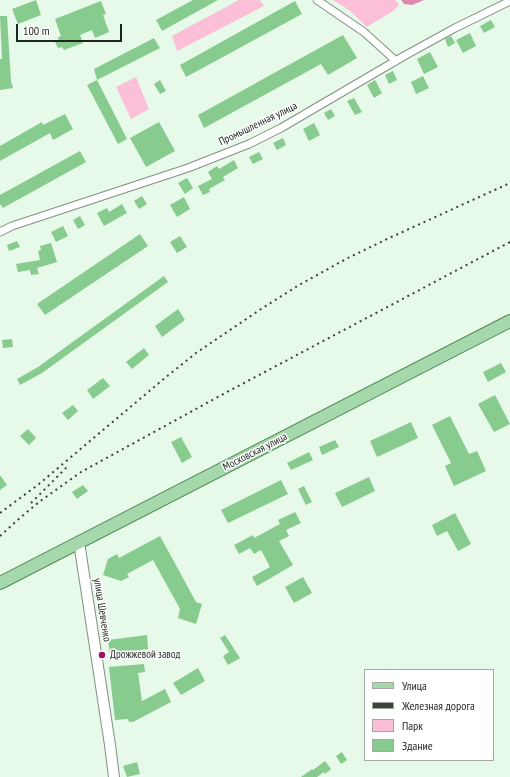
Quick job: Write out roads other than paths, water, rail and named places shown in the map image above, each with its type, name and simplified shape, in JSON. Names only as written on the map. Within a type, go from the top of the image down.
[{"type":"main road","name":"Московская улица","points":[[0,583],[510,321]]},
{"type":"main road","name":"улица Шевченко","points":[[79,542],[114,777]]},
{"type":"street","points":[[317,0],[364,32],[396,60]]},
{"type":"street","name":"Промышленная улица","points":[[0,232],[12,226],[188,168],[249,144],[282,128],[396,60],[510,1]]},
{"type":"railway","points":[[0,513],[39,484],[196,353],[261,309],[299,285],[346,259],[510,183]]},
{"type":"railway","points":[[0,536],[39,502],[81,472],[227,392],[510,242]]},
{"type":"railway","points":[[31,503],[69,465]]},
{"type":"place","name":"Дрожжевой завод","points":[[102,655]]}]
